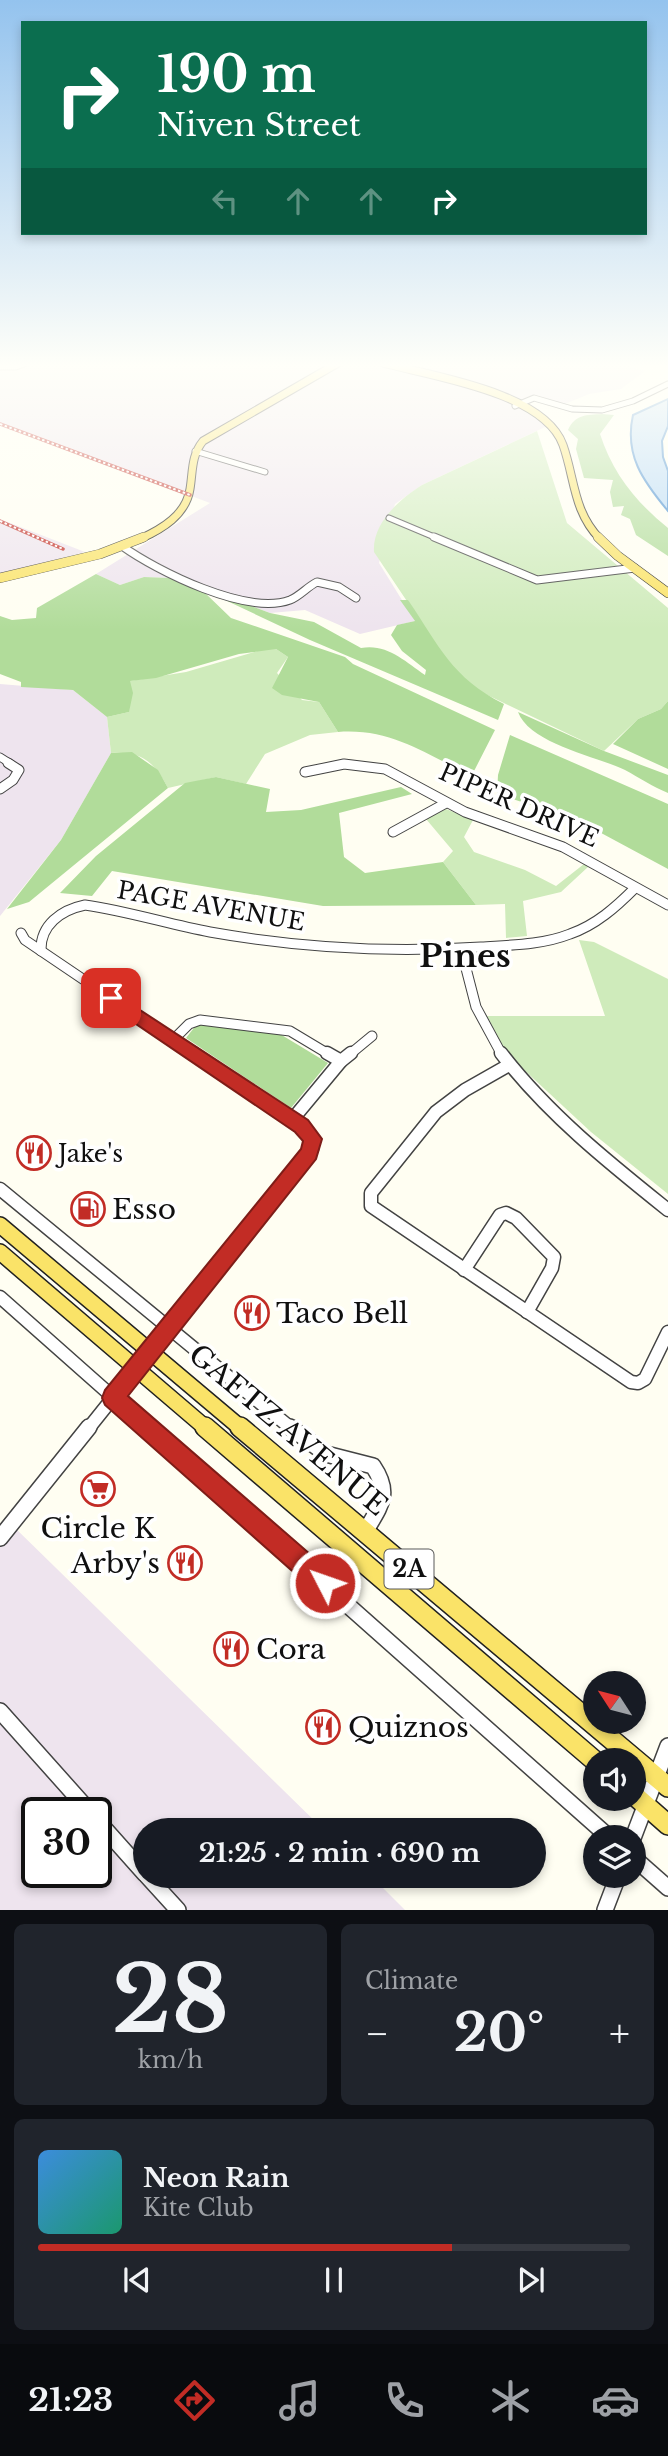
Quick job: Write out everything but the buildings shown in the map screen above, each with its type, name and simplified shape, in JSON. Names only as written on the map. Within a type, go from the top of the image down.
[{"type":"main road","points":[[0,578],[122,547],[160,529],[183,509],[191,492],[195,452]]},
{"type":"main road","points":[[564,452],[579,509],[595,532],[668,593]]},
{"type":"main road","name":"GAETZ AVENUE","points":[[0,1225],[662,1782]]},
{"type":"main road","name":"GAETZ AVENUE","points":[[0,1252],[583,1752]]},
{"type":"main road","points":[[646,1806],[668,1825]]},
{"type":"street","points":[[199,452],[265,472]]},
{"type":"street","points":[[389,518],[537,580],[635,568]]},
{"type":"street","points":[[122,547],[139,558],[236,598],[282,602],[291,599],[311,583],[320,582],[333,585],[356,598]]},
{"type":"street","points":[[0,757],[19,770],[13,780],[0,789]]},
{"type":"street","name":"PIPER DRIVE","points":[[305,772],[344,764],[376,766],[396,774],[446,803],[550,841],[668,905]]},
{"type":"street","points":[[393,832],[446,803]]},
{"type":"street","name":"PAGE AVENUE","points":[[41,951],[40,941],[54,919],[69,909],[85,905],[261,941],[354,949],[461,949],[536,942],[570,934],[604,917],[635,888]]},
{"type":"street","points":[[0,1538],[310,1153],[313,1144],[311,1135],[292,1120],[25,940],[21,933]]},
{"type":"street","points":[[461,949],[475,1005],[484,1026],[509,1065],[581,1137],[668,1210]]},
{"type":"street","points":[[173,1040],[188,1024],[201,1020],[279,1029],[300,1036],[341,1061]]},
{"type":"street","points":[[292,1120],[341,1061],[372,1036]]},
{"type":"street","points":[[509,1065],[466,1090],[436,1112],[419,1130],[369,1199],[373,1209],[634,1383],[642,1381],[647,1375],[668,1332]]},
{"type":"street","points":[[0,1189],[319,1450],[373,1466],[383,1480],[386,1491],[381,1506],[365,1532]]},
{"type":"street","points":[[464,1270],[500,1215],[506,1213],[516,1217],[554,1257],[552,1268],[527,1312]]},
{"type":"street","points":[[0,1297],[595,1825]]},
{"type":"street","points":[[0,1712],[77,1797]]},
{"type":"street","points":[[646,1795],[662,1782],[668,1746]]},
{"type":"street","points":[[112,1837],[133,1860]]},
{"type":"street","points":[[646,1869],[668,1888]]},
{"type":"street","points":[[158,1888],[178,1910]]},
{"type":"street","points":[[605,1910],[613,1888]]},
{"type":"shaded area","points":[[75,452],[492,452],[422,485],[395,504],[379,563],[415,621],[360,634],[305,610],[270,613],[241,602],[225,600],[171,578],[144,577],[120,585],[96,574],[210,503]]},
{"type":"shaded area","points":[[0,519],[85,552],[0,575]]},
{"type":"shaded area","points":[[0,684],[73,690],[107,717],[111,753],[61,840],[0,916]]},
{"type":"shaded area","points":[[11,1524],[312,1818],[133,1818],[133,1888],[383,1888],[405,1910],[0,1910],[0,1538]]},
{"type":"green space","points":[[492,452],[544,452],[567,523],[668,608],[668,701],[661,709],[638,719],[604,751],[479,691],[451,667],[374,552],[378,531],[389,513],[422,485]]},
{"type":"green space","points":[[577,452],[607,452],[627,486],[668,528],[668,556],[636,535],[630,519],[621,515],[624,506],[613,507],[610,492],[613,480],[584,478]]},
{"type":"green space","points":[[96,574],[120,585],[144,577],[171,578],[203,591],[231,618],[345,657],[353,664],[495,730],[472,775],[408,744],[376,734],[338,732],[319,702],[282,695],[272,688],[288,657],[276,649],[239,654],[156,678],[130,681],[133,693],[129,712],[107,717],[73,690],[21,687],[21,682],[0,674],[0,616],[12,620],[36,618],[37,608]]},
{"type":"green space","points":[[225,600],[314,622],[361,648],[379,648],[395,654],[425,675],[426,670],[402,651],[391,635],[397,625],[415,621],[400,600],[408,600],[438,646],[459,672],[486,694],[504,704],[498,720],[310,640]]},
{"type":"green space","points":[[268,648],[276,649],[288,657],[277,673],[302,700],[319,702],[338,732],[310,735],[265,754],[246,784],[216,777],[168,788],[158,771],[146,760],[131,754],[111,753],[107,717],[129,712],[130,681],[186,672]]},
{"type":"green space","points":[[668,701],[668,769],[613,744],[638,719],[661,709]]},
{"type":"green space","points":[[518,712],[604,751],[668,775],[668,793],[625,770],[549,741],[525,723]]},
{"type":"green space","points":[[510,735],[668,804],[668,869],[577,820],[497,794],[498,775]]},
{"type":"green space","points":[[132,752],[158,770],[168,788],[29,902],[7,909],[61,840],[111,753]]},
{"type":"green space","points":[[216,777],[270,789],[266,812],[301,810],[401,787],[412,794],[339,813],[344,857],[365,873],[443,862],[476,905],[323,906],[112,871],[92,896],[60,893],[96,856],[185,783]]},
{"type":"green space","points":[[446,809],[473,820],[464,837],[474,852],[525,870],[556,886],[584,864],[588,867],[561,892],[523,901],[527,936],[506,938],[505,904],[476,905],[443,862],[453,851],[426,819]]},
{"type":"green space","points":[[579,940],[594,942],[668,979],[668,1194],[591,1132],[507,1054],[487,1016],[605,1016]]},
{"type":"green space","points":[[197,1024],[280,1034],[328,1063],[291,1108],[186,1038]]},
{"type":"water","points":[[633,452],[663,452],[668,471],[668,511],[644,478]]},
{"type":"railway","points":[[75,452],[190,495]]},
{"type":"railway","points":[[0,521],[63,549]]},
{"type":"place","name":"Jake's","points":[[34,1153]]},
{"type":"place","name":"Esso","points":[[88,1209]]},
{"type":"place","name":"Taco Bell","points":[[252,1313]]},
{"type":"place","name":"Circle K","points":[[98,1489]]},
{"type":"place","name":"Arby's","points":[[185,1563]]},
{"type":"place","name":"Cora","points":[[231,1649]]},
{"type":"place","name":"Quiznos","points":[[323,1727]]},
{"type":"district","name":"Pines","points":[[465,956]]},
{"type":"route","points":[[111,998],[301,1126],[313,1139],[310,1153],[113,1398],[325,1583]]}]
